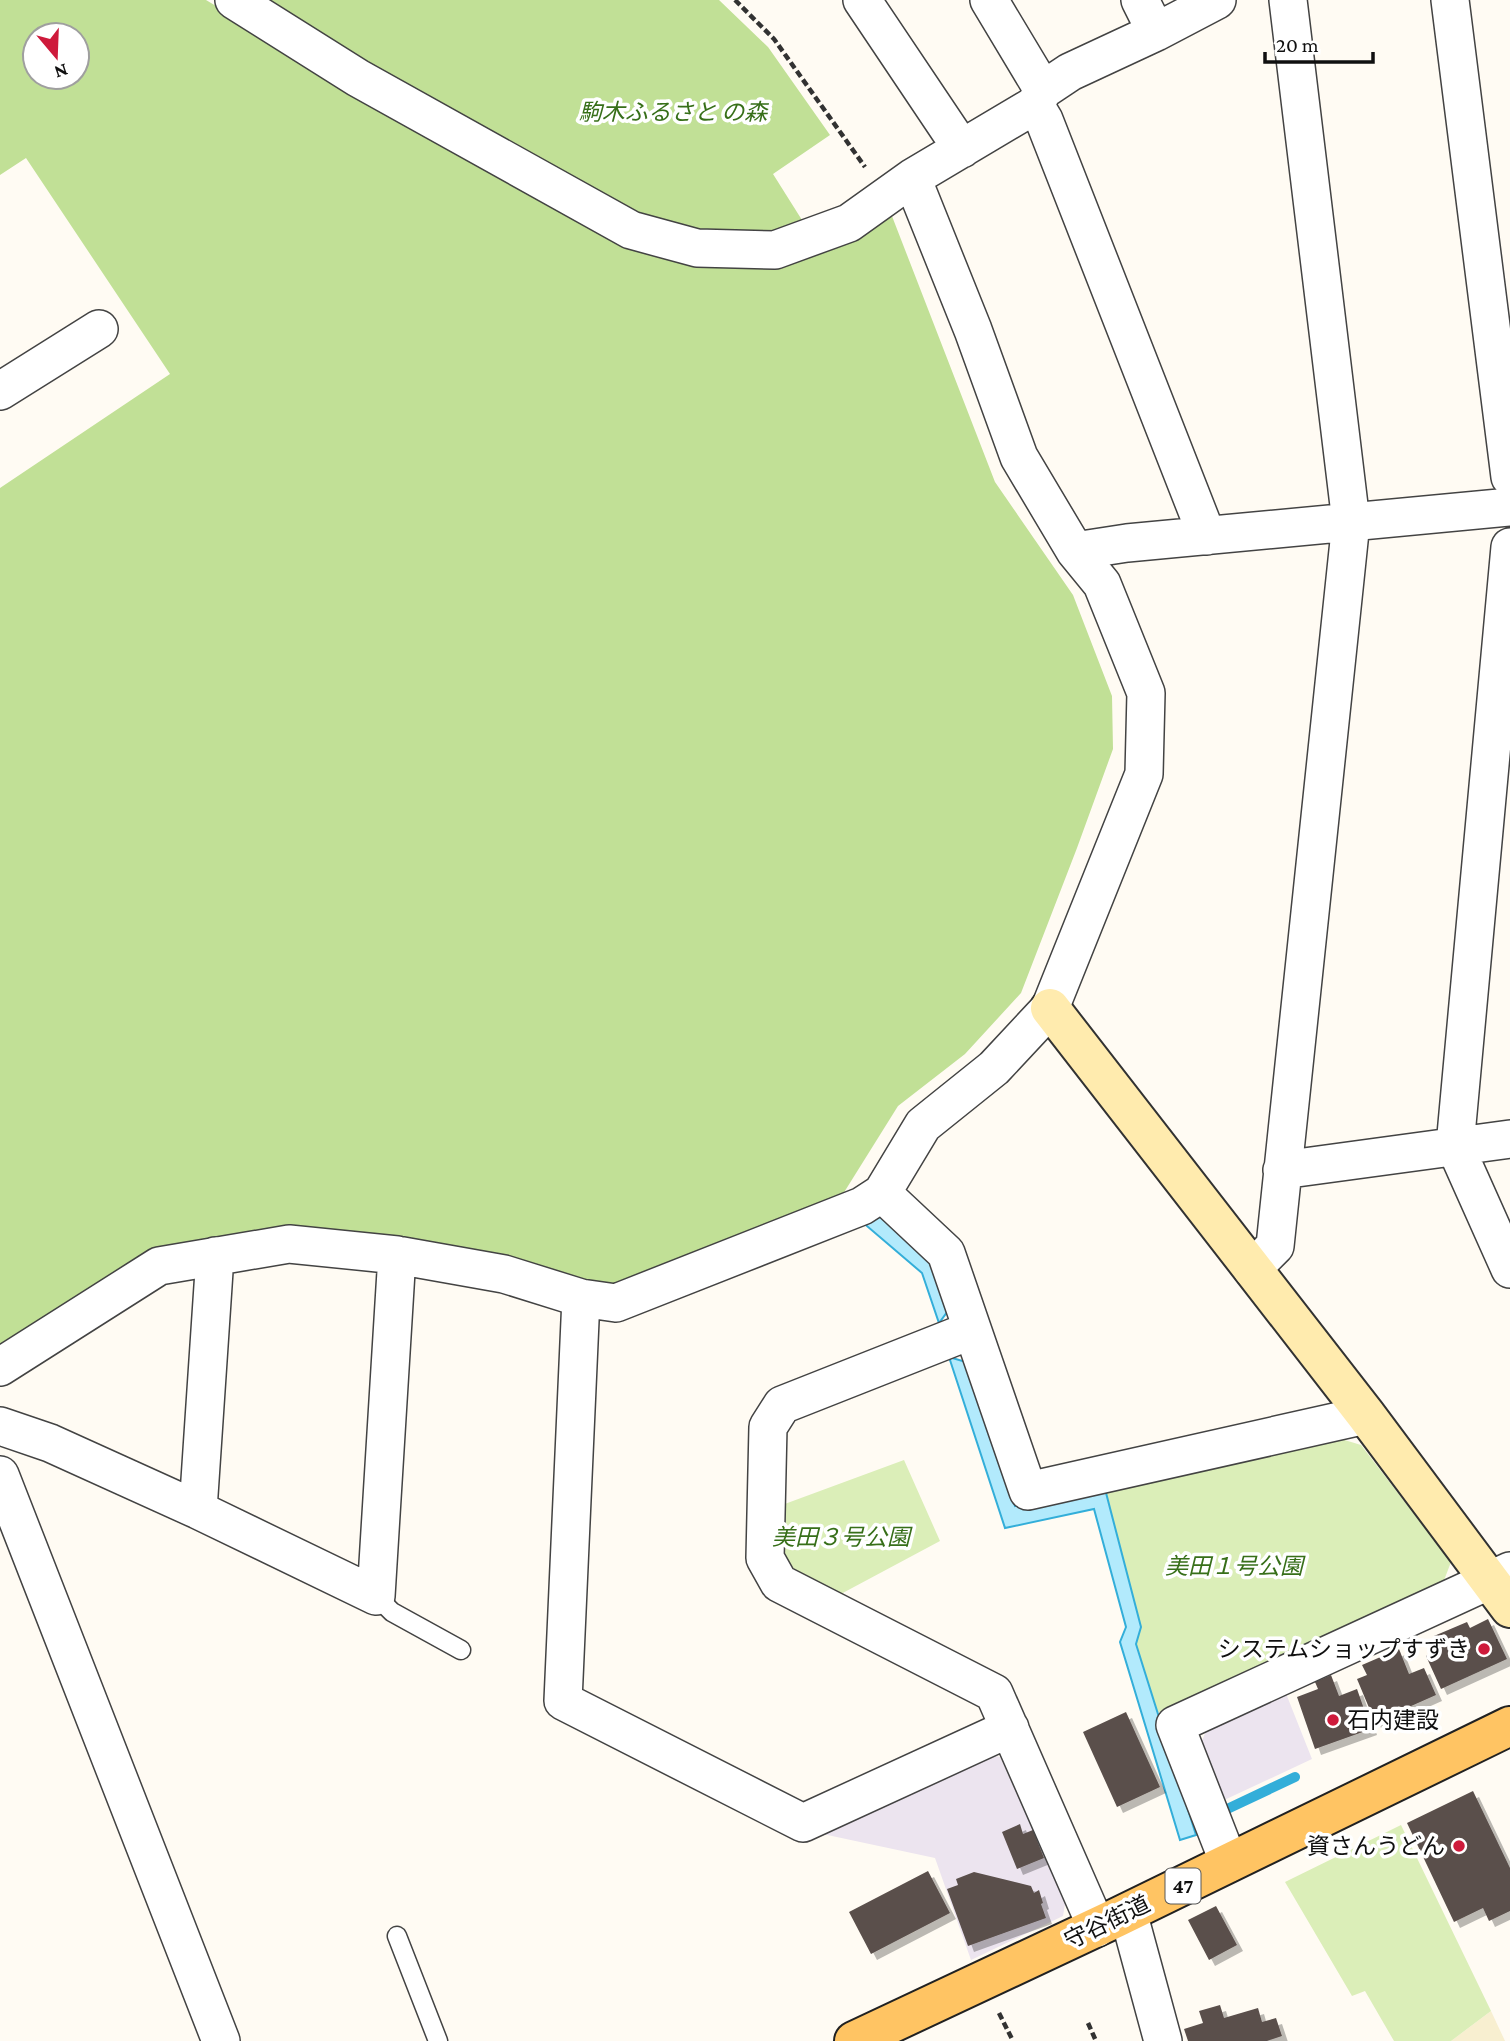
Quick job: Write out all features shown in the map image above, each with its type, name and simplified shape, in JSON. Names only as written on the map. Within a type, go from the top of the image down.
[{"type":"main road","name":"守谷街道","points":[[854,2041],[1113,1920],[1510,1726]]},
{"type":"street","points":[[234,0],[359,78],[631,230],[698,248],[775,250],[849,223],[912,178],[962,149],[1039,97],[1148,16],[1217,0]]},
{"type":"street","points":[[862,0],[962,149]]},
{"type":"street","points":[[989,0],[1039,97],[1044,120],[1207,536]]},
{"type":"street","points":[[1252,1269],[1275,1246],[1351,522],[1288,0]]},
{"type":"street","points":[[1450,0],[1510,477]]},
{"type":"street","points":[[0,1367],[159,1266],[289,1244],[397,1255],[504,1274],[581,1298],[616,1303],[862,1206],[882,1193],[923,1125],[994,1068],[1050,1008],[1144,774],[1146,693],[1102,584],[1075,551],[1019,457],[973,330],[912,178]]},
{"type":"street","points":[[0,391],[99,330]]},
{"type":"street","points":[[1075,551],[1510,507]]},
{"type":"street","points":[[1510,547],[1455,1146],[1510,1269]]},
{"type":"street","points":[[1050,1008],[1366,1415],[1503,1586],[1175,1725],[1229,1863]]},
{"type":"street","points":[[1282,1170],[1510,1139]]},
{"type":"street","points":[[882,1193],[946,1253],[1028,1491],[1366,1415]]},
{"type":"street","points":[[0,1426],[50,1443],[198,1510],[376,1596],[397,1255]]},
{"type":"street","points":[[198,1510],[215,1256]]},
{"type":"street","points":[[581,1298],[563,1701],[803,1823],[1010,1728]]},
{"type":"street","points":[[972,1330],[782,1405],[768,1426],[765,1558],[779,1583],[995,1693],[1010,1728],[1113,1920],[1163,2041]]},
{"type":"street","points":[[0,1475],[221,2041]]},
{"type":"lane","points":[[376,1596],[392,1612],[461,1650]]},
{"type":"lane","points":[[397,1936],[438,2041]]},
{"type":"path","points":[[734,0],[774,39],[865,167]]},
{"type":"path","points":[[999,2012],[1013,2041]]},
{"type":"path","points":[[1088,2023],[1096,2041]]},
{"type":"shaded area","points":[[1285,1691],[1312,1759],[1220,1802],[1201,1743],[1209,1724]]},
{"type":"shaded area","points":[[984,1754],[1000,1757],[1066,1898],[1063,1916],[971,1960],[935,1858],[818,1833]]},
{"type":"shaded area","points":[[1491,2011],[1505,2041],[1451,2041]]},
{"type":"green space","points":[[0,0],[206,0],[363,94],[679,258],[890,211],[995,482],[1073,595],[1112,696],[1113,749],[1021,993],[965,1054],[898,1106],[838,1202],[612,1287],[286,1231],[0,1352],[0,488],[170,374],[26,158],[0,175]]},
{"type":"green space","name":"駒木ふるさと の森","points":[[251,0],[719,0],[768,47],[830,135],[773,174],[807,228],[760,239],[647,224]]},
{"type":"green space","name":"美田１号公園","points":[[1338,1438],[1361,1445],[1451,1562],[1443,1583],[1157,1713],[1136,1643],[1141,1627],[1105,1489]]},
{"type":"green space","name":"美田３号公園","points":[[904,1460],[940,1541],[839,1595],[788,1570],[780,1552],[782,1505]]},
{"type":"green space","points":[[1401,1825],[1491,2011],[1451,2041],[1394,2041],[1365,1991],[1352,1996],[1285,1882]]},
{"type":"water","points":[[879,1215],[934,1263],[950,1308],[939,1323],[922,1273],[861,1221]]},
{"type":"water","points":[[949,1357],[966,1362],[1015,1506],[1105,1489],[1141,1627],[1136,1644],[1196,1835],[1180,1840],[1120,1642],[1126,1627],[1094,1509],[1005,1528]]},
{"type":"building","points":[[1488,1619],[1507,1659],[1441,1689],[1426,1656],[1440,1649],[1434,1636],[1467,1622],[1470,1628]]},
{"type":"building","points":[[1399,1649],[1409,1674],[1424,1668],[1436,1695],[1375,1722],[1357,1679],[1367,1675],[1362,1665]]},
{"type":"building","points":[[1331,1675],[1339,1696],[1357,1689],[1371,1729],[1315,1749],[1297,1697],[1318,1689],[1315,1682]]},
{"type":"building","points":[[1126,1712],[1160,1787],[1117,1807],[1083,1732]]},
{"type":"building","name":"資さんうどん","points":[[1473,1791],[1510,1868],[1510,1911],[1489,1921],[1483,1908],[1454,1922],[1407,1823]]},
{"type":"building","points":[[1020,1824],[1023,1834],[1033,1830],[1044,1858],[1017,1869],[1002,1832]]},
{"type":"building","points":[[928,1871],[950,1913],[871,1954],[849,1912]]},
{"type":"building","points":[[974,1872],[1031,1886],[1034,1893],[1039,1890],[1046,1918],[968,1946],[947,1889],[958,1885],[956,1879]]},
{"type":"building","points":[[1216,1906],[1237,1945],[1209,1960],[1188,1920]]},
{"type":"building","points":[[1220,2005],[1224,2018],[1258,2008],[1262,2022],[1276,2018],[1282,2036],[1267,2041],[1188,2041],[1184,2029],[1203,2023],[1199,2011]]},
{"type":"waterway","points":[[1223,1811],[1295,1777]]},
{"type":"place","name":"システムショップすずき","points":[[1484,1649]]},
{"type":"place","name":"石内建設","points":[[1333,1720]]},
{"type":"place","name":"資さんうどん","points":[[1459,1846]]}]
